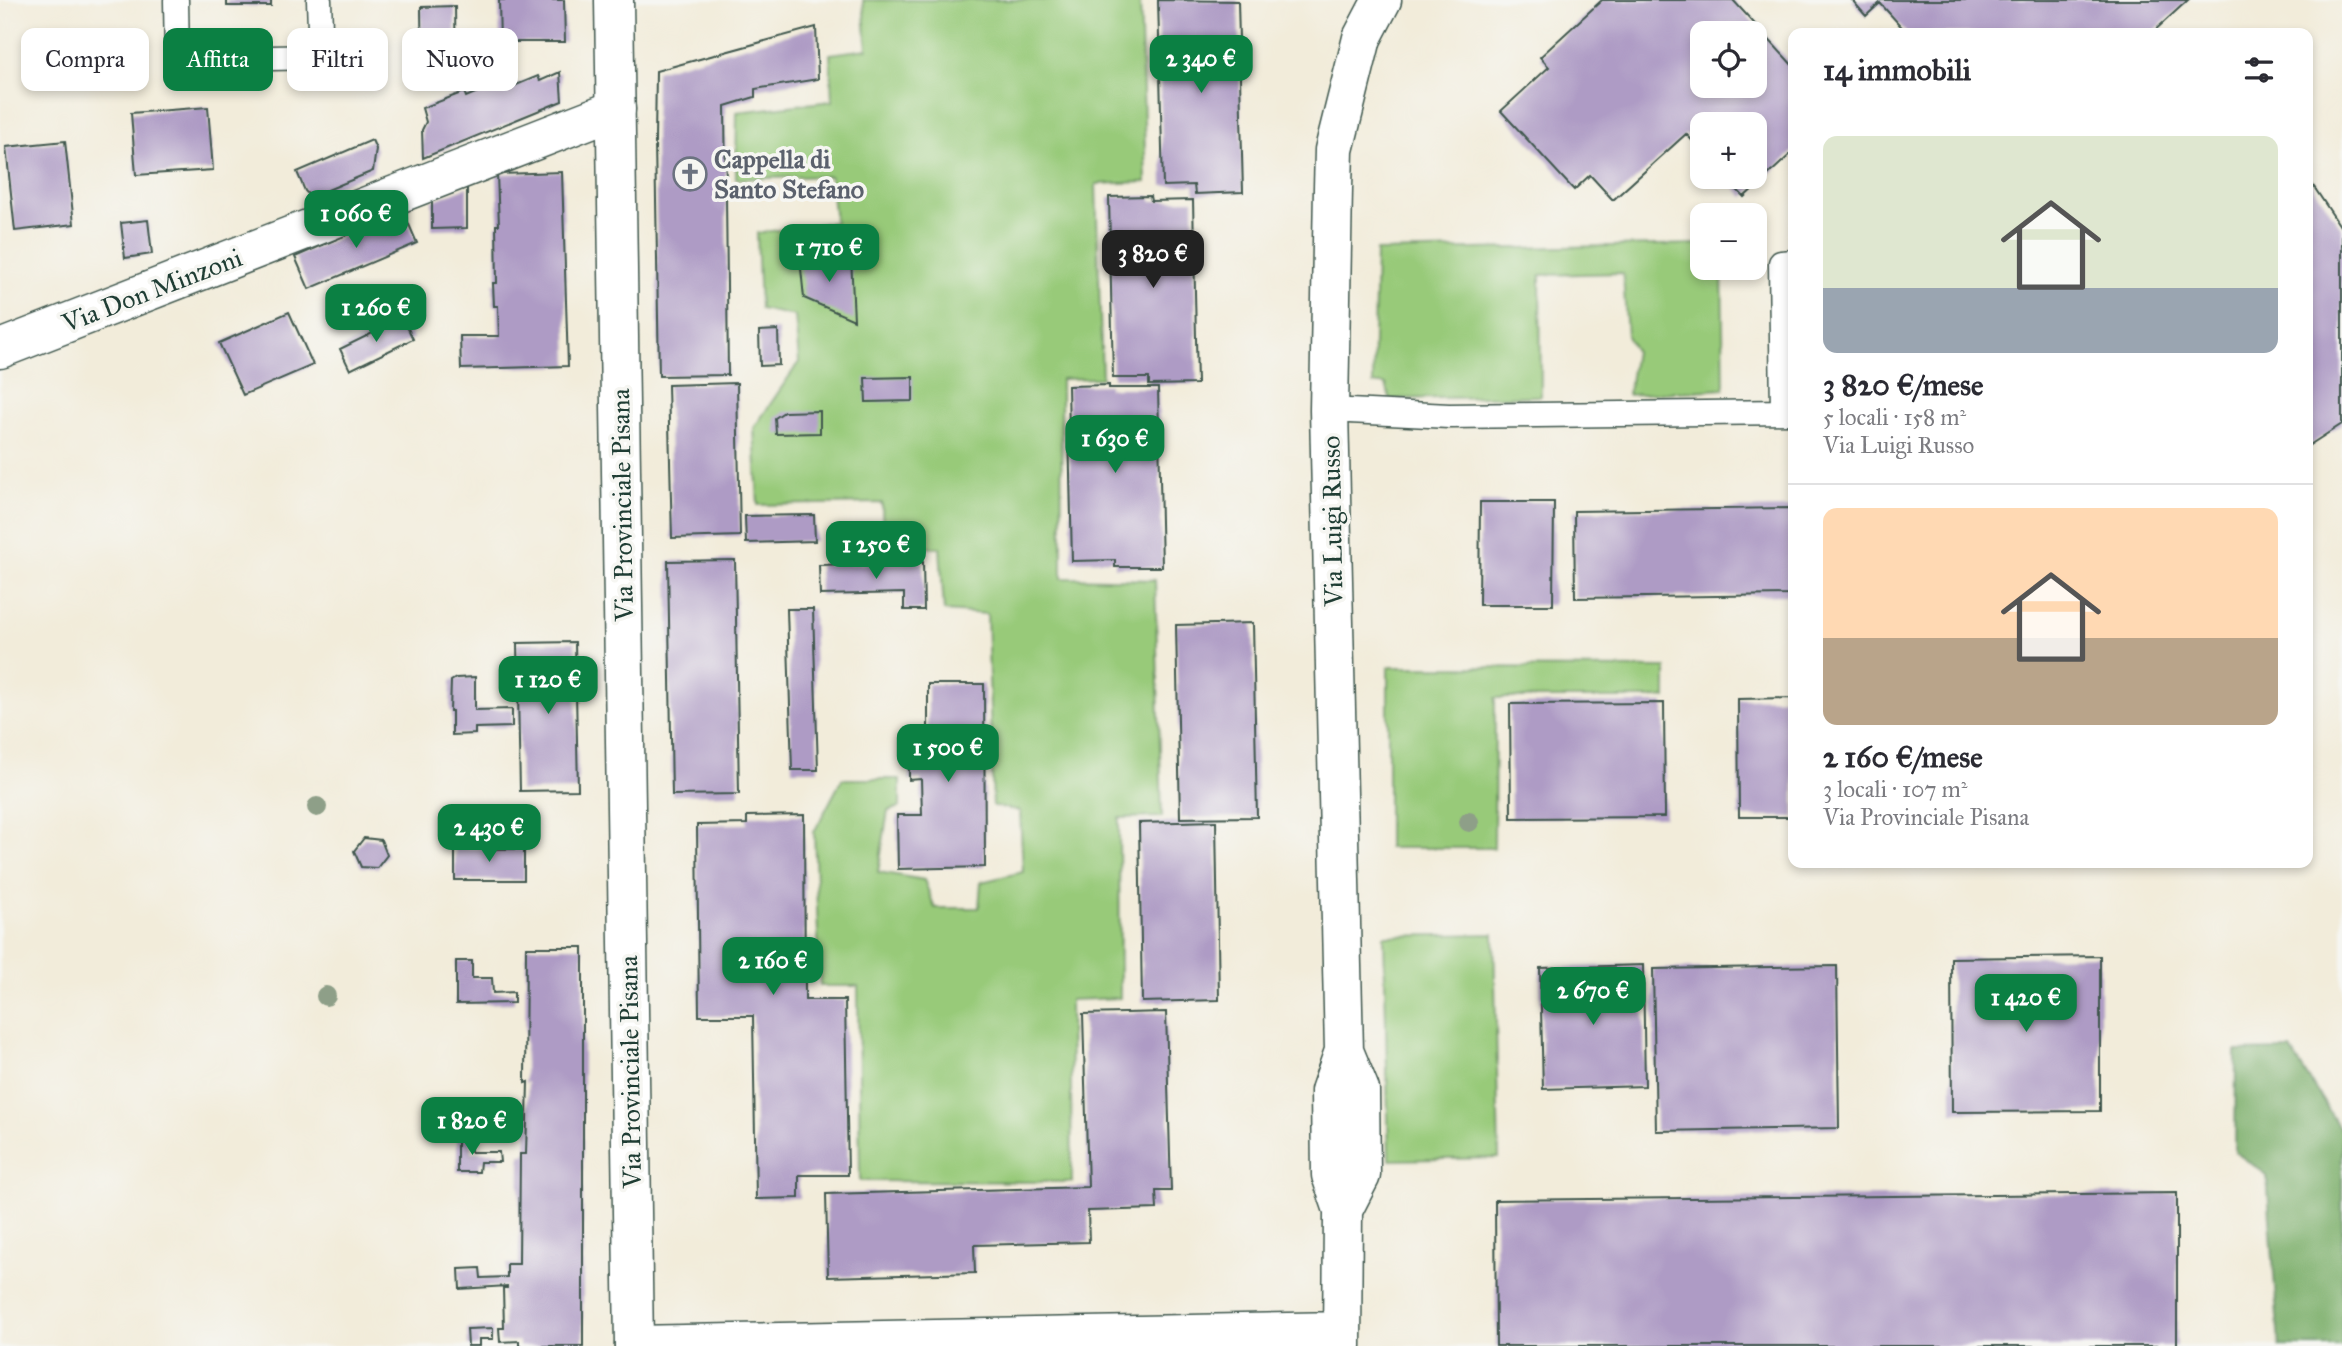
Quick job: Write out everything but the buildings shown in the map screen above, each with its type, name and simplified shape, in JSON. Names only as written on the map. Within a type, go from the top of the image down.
[{"type":"street","name":"Via Provinciale Pisana","points":[[614,0],[634,1345]]},
{"type":"street","name":"Via Luigi Russo","points":[[1342,1338],[1343,1210],[1361,1175],[1360,1090],[1344,1051],[1329,410],[1334,150],[1362,37],[1382,0]]},
{"type":"street","name":"Via Don Minzoni","points":[[0,349],[616,109]]},
{"type":"street","points":[[634,1345],[1342,1338]]},
{"type":"lane","points":[[176,0],[177,60],[321,57],[320,0]]},
{"type":"lane","points":[[1329,410],[1449,416],[1788,412],[1781,262],[1788,262]]},
{"type":"green space","points":[[863,0],[1140,0],[1146,182],[1096,184],[1102,378],[1061,379],[1062,578],[1155,580],[1162,817],[1119,818],[1120,998],[1070,1000],[1072,1182],[860,1181],[858,986],[820,986],[814,832],[842,779],[900,779],[900,807],[888,811],[878,872],[924,880],[935,908],[979,908],[981,882],[1023,872],[1020,811],[993,806],[987,614],[944,611],[940,547],[883,549],[882,503],[758,505],[754,428],[799,362],[795,316],[760,309],[757,233],[835,222],[830,176],[736,179],[737,112],[832,101],[830,54],[867,49]]},
{"type":"green space","points":[[1690,244],[1690,280],[1722,280],[1724,389],[1628,395],[1635,351],[1627,336],[1623,273],[1540,275],[1541,396],[1390,399],[1386,384],[1373,384],[1376,251]]},
{"type":"green space","points":[[1388,667],[1666,668],[1666,698],[1495,698],[1494,848],[1388,848]]},
{"type":"green space","points":[[1494,934],[1499,1158],[1389,1160],[1384,936]]},
{"type":"green space","points":[[2291,1050],[2342,1132],[2342,1346],[2279,1346],[2267,1175],[2235,1152],[2236,1051]]},
{"type":"place","name":"Cappella di Santo Stefano","points":[[690,174]]}]
